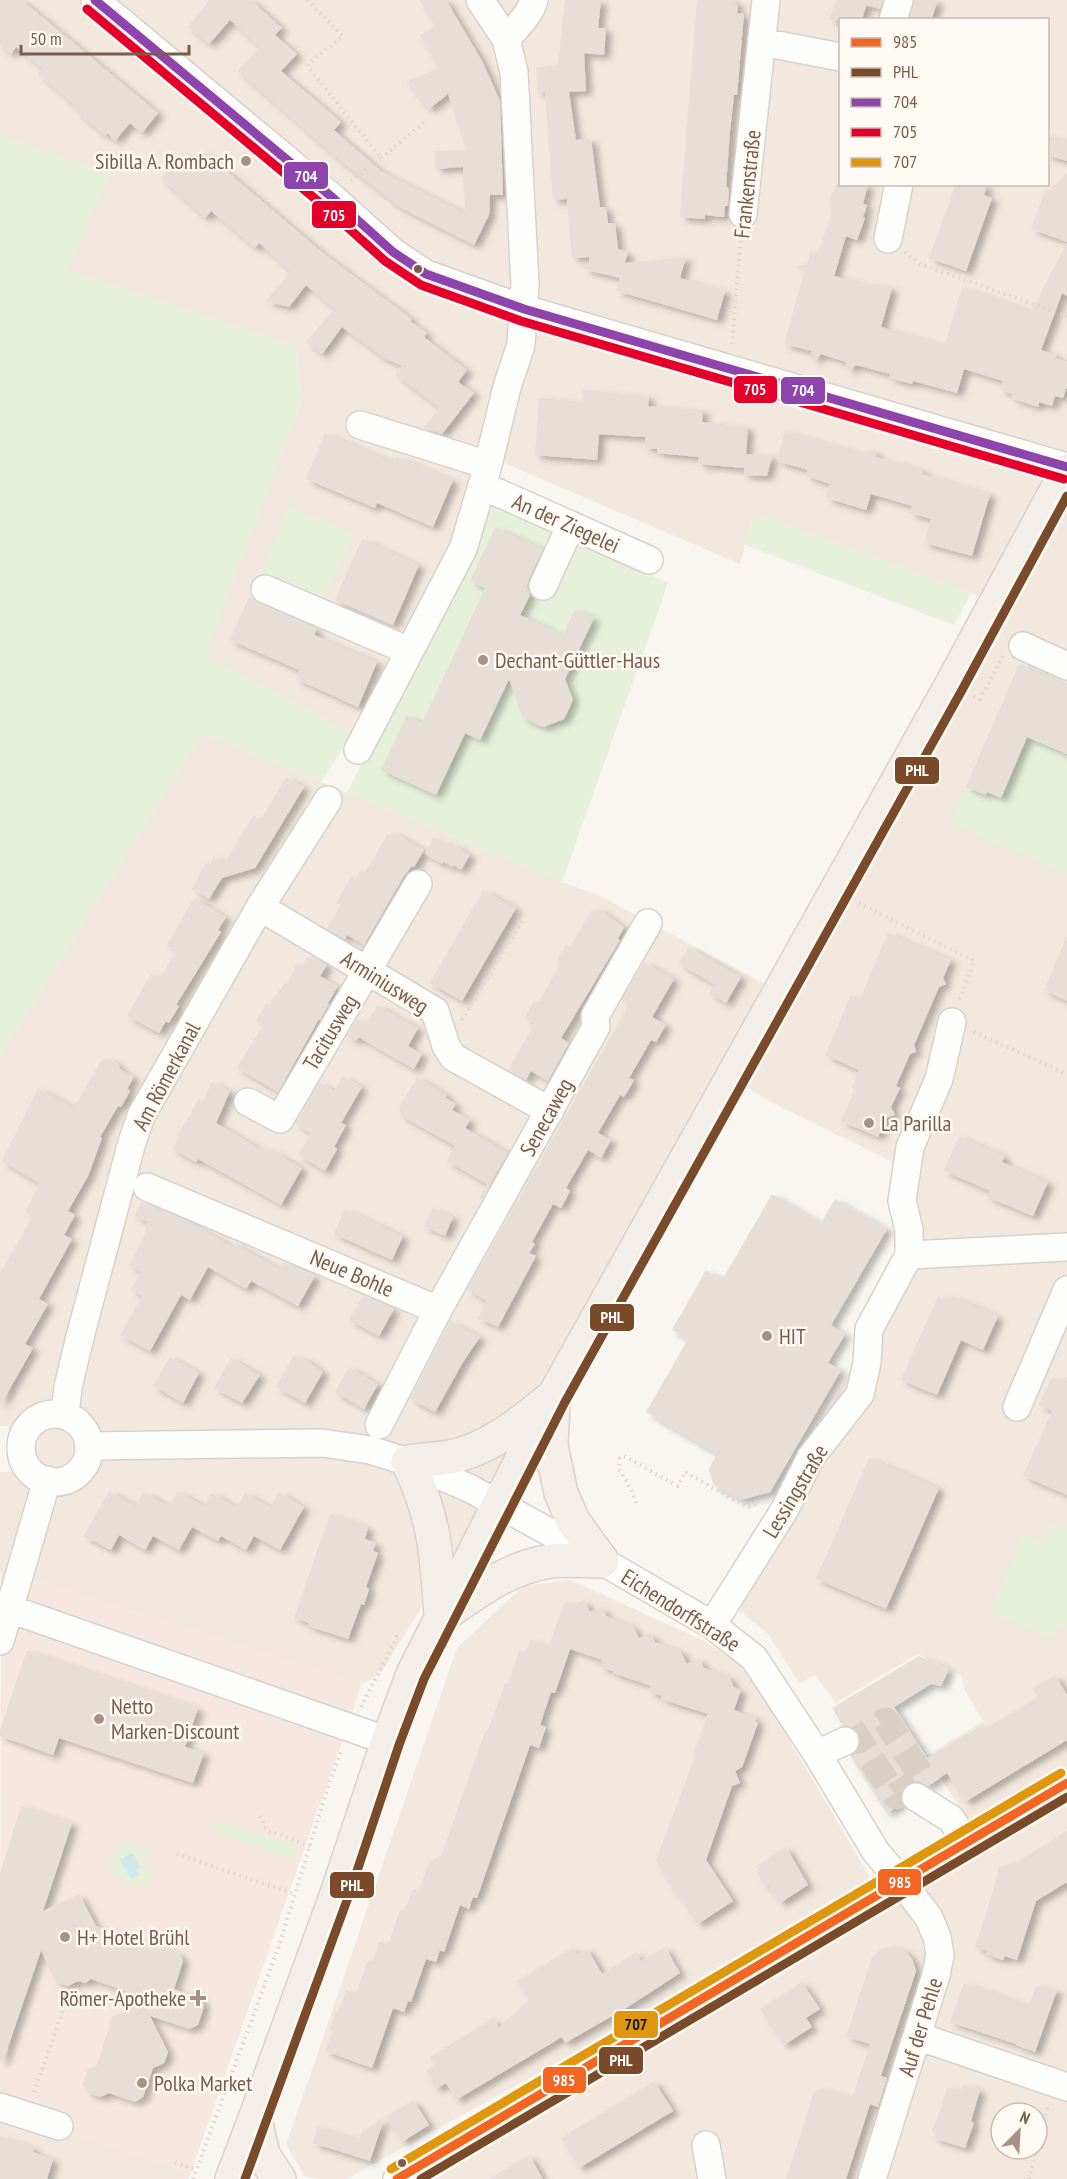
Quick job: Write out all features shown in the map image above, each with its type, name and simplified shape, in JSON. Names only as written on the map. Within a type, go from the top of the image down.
[{"type":"main road","points":[[231,2179],[339,1888],[413,1674],[554,1396],[981,632],[1067,469]]},
{"type":"main road","points":[[438,1623],[434,1533],[422,1491],[408,1462],[452,1457],[484,1445],[525,1419],[554,1396]]},
{"type":"main road","points":[[554,1396],[551,1445],[561,1493],[573,1521],[602,1561]]},
{"type":"main road","points":[[438,1623],[487,1584],[510,1572],[551,1561],[602,1561]]},
{"type":"main road","points":[[255,2119],[263,2155],[279,2179]]},
{"type":"street","points":[[95,0],[333,198],[393,252],[426,274],[524,309],[1067,469]]},
{"type":"street","points":[[480,0],[506,39],[520,25],[534,0]]},
{"type":"street","name":"Frankenstraße","points":[[743,214],[766,0]]},
{"type":"street","points":[[894,18],[899,0]]},
{"type":"street","name":"An der Ziegelei","points":[[358,750],[463,549],[486,476],[507,387],[521,345],[525,284],[514,72],[506,39]]},
{"type":"street","points":[[762,42],[839,57]]},
{"type":"street","points":[[888,239],[899,186]]},
{"type":"street","points":[[360,425],[486,476]]},
{"type":"street","name":"An der Ziegelei","points":[[486,476],[571,525],[649,560]]},
{"type":"street","points":[[543,586],[571,525]]},
{"type":"street","points":[[266,589],[410,651]]},
{"type":"street","points":[[1023,646],[1067,666]]},
{"type":"street","name":"Am Römerkanal","points":[[65,1415],[68,1387],[80,1337],[141,1116],[260,907],[328,800]]},
{"type":"street","name":"Tacitusweg","points":[[248,1102],[280,1119],[418,884]]},
{"type":"street","name":"Arminiusweg","points":[[260,907],[435,1011],[446,1046]]},
{"type":"street","name":"Senecaweg","points":[[438,1310],[596,1028],[595,1016],[648,923]]},
{"type":"street","points":[[952,1022],[939,1079],[910,1147],[902,1201],[909,1230],[909,1256],[1067,1247]]},
{"type":"street","points":[[446,1046],[453,1057],[550,1111]]},
{"type":"street","name":"Neue Bohle","points":[[147,1187],[438,1310]]},
{"type":"street","name":"Lessingstraße","points":[[712,1625],[785,1509],[811,1457],[860,1394],[867,1362],[869,1329],[909,1256]]},
{"type":"street","points":[[1017,1407],[1067,1290]]},
{"type":"street","points":[[379,1425],[438,1310]]},
{"type":"street","points":[[54,1413],[65,1415],[79,1423],[88,1438],[88,1456],[84,1466],[77,1474],[57,1482],[46,1480],[36,1476],[11,1446],[23,1436],[35,1420],[54,1413]]},
{"type":"street","points":[[89,1446],[322,1443],[370,1450],[408,1462],[456,1482],[498,1505]]},
{"type":"street","points":[[0,1641],[46,1480]]},
{"type":"street","name":"Eichendorffstraße","points":[[498,1505],[602,1561],[712,1625],[754,1658],[817,1754],[876,1852],[901,1881]]},
{"type":"street","points":[[10,1609],[388,1741]]},
{"type":"street","points":[[817,1754],[845,1741]]},
{"type":"street","points":[[397,2179],[1067,1783]]},
{"type":"street","points":[[916,1797],[951,1819],[966,1841]]},
{"type":"street","name":"Auf der Pehle","points":[[872,2179],[936,1975],[940,1955],[938,1937],[929,1918],[901,1881]]},
{"type":"street","points":[[917,2036],[1061,2084]]},
{"type":"street","points":[[0,2107],[59,2127]]},
{"type":"street","points":[[706,2145],[712,2179]]},
{"type":"path","points":[[307,0],[343,36],[309,63],[308,67],[381,158]]},
{"type":"path","points":[[333,198],[426,121]]},
{"type":"path","name":"Frankenstraße","points":[[729,369],[743,214]]},
{"type":"path","points":[[888,239],[920,264],[1067,316]]},
{"type":"path","points":[[837,892],[974,961],[952,1022],[1067,1074]]},
{"type":"path","points":[[446,1046],[524,918]]},
{"type":"path","points":[[636,1503],[619,1469],[620,1458],[624,1456],[678,1486],[685,1472],[745,1506],[752,1507],[757,1504],[762,1495]]},
{"type":"path","points":[[193,2179],[280,1943],[329,1783],[350,1727],[397,1637],[438,1623]]},
{"type":"path","points":[[260,1816],[267,1830],[310,1846]]},
{"type":"path","points":[[177,1854],[294,1894]]},
{"type":"path","points":[[26,2116],[66,2002]]},
{"type":"path","points":[[1029,2179],[1061,2084]]},
{"type":"path","points":[[175,2162],[196,2170]]},
{"type":"shaded area","points":[[0,0],[1067,0],[1067,2179],[436,2179],[981,1839],[926,1756],[983,1721],[965,1690],[961,1675],[918,1654],[836,1703],[815,1675],[799,1683],[768,1634],[723,1597],[857,1359],[915,1211],[916,1173],[772,1103],[732,1078],[558,1387],[381,1673],[362,1684],[1,1570],[0,1572],[0,1472],[19,1472],[8,1426],[0,1426],[0,1056],[203,733],[596,894],[780,992],[1008,615],[971,593],[754,513],[740,564],[478,452],[445,559],[352,734],[205,655],[302,400],[295,346],[66,270],[109,175],[0,135]]},
{"type":"shaded area","points":[[1,1570],[362,1684],[191,2172],[0,2110]]},
{"type":"shaded area","points":[[571,1580],[706,1642],[742,1665],[765,1699],[876,1887],[346,2179],[318,2179],[305,2176],[286,2145],[457,1648],[523,1586]]},
{"type":"shaded area","points":[[0,2110],[191,2172],[188,2179],[0,2179]]},
{"type":"green space","points":[[0,135],[110,175],[67,270],[295,346],[302,400],[206,655],[352,734],[321,782],[203,733],[0,1056]]},
{"type":"green space","points":[[493,502],[668,583],[562,882],[347,793]]},
{"type":"green space","points":[[290,506],[354,534],[324,601],[259,574]]},
{"type":"green space","points":[[754,513],[971,593],[954,625],[745,545]]},
{"type":"green space","points":[[1019,664],[1067,685],[1067,874],[950,823]]},
{"type":"green space","points":[[1051,1523],[1067,1529],[1067,1625],[1048,1637],[989,1612],[1024,1533],[1043,1542]]},
{"type":"green space","points":[[215,1820],[299,1847],[295,1860],[211,1832]]},
{"type":"green space","points":[[128,1841],[130,1845],[136,1842],[139,1848],[148,1844],[152,1852],[143,1857],[149,1870],[158,1866],[160,1870],[150,1875],[152,1881],[139,1887],[136,1881],[126,1886],[121,1875],[114,1878],[109,1867],[115,1864],[111,1855],[118,1852],[116,1847]]},
{"type":"water","points":[[133,1853],[140,1868],[136,1870],[139,1875],[131,1879],[119,1859]]},
{"type":"building","points":[[0,0],[22,0],[158,113],[142,133],[130,123],[115,141],[107,133],[105,136],[76,112],[79,109],[38,74],[43,69],[16,47],[11,54],[0,46]]},
{"type":"building","points":[[208,0],[251,0],[282,28],[275,35],[297,54],[281,71],[341,122],[334,130],[381,171],[465,213],[463,167],[435,169],[435,151],[467,151],[448,94],[429,109],[406,82],[439,68],[420,35],[435,26],[420,0],[446,0],[482,61],[500,101],[503,195],[490,195],[489,215],[474,245],[401,208],[338,159],[238,71],[260,47],[230,20],[209,44],[188,27]]},
{"type":"building","points":[[565,0],[601,0],[598,28],[606,28],[604,55],[584,53],[586,91],[569,92],[576,140],[591,139],[600,207],[606,207],[608,223],[615,223],[618,249],[628,252],[625,263],[686,257],[680,278],[725,291],[717,320],[617,291],[620,278],[583,269],[590,266],[589,257],[572,258],[567,199],[553,200],[545,92],[538,93],[536,68],[558,65]]},
{"type":"building","points":[[697,0],[735,0],[735,4],[738,4],[737,13],[744,14],[737,95],[734,95],[730,131],[726,186],[729,189],[728,206],[725,206],[724,217],[705,215],[705,219],[680,217]]},
{"type":"building","points":[[836,0],[883,0],[880,9],[866,5],[863,18],[829,20]]},
{"type":"building","points":[[914,0],[938,0],[932,18],[910,18]]},
{"type":"building","points":[[1049,136],[1067,142],[1067,161],[1049,156]]},
{"type":"building","points":[[204,152],[323,253],[412,319],[410,321],[427,333],[424,337],[467,370],[458,382],[474,393],[442,434],[423,428],[439,408],[395,374],[402,366],[384,358],[342,327],[322,354],[306,342],[334,309],[306,285],[289,307],[266,301],[291,272],[259,243],[255,248],[211,211],[205,218],[161,178],[183,153],[194,164]]},
{"type":"building","points":[[1067,173],[1067,242],[1031,229],[1045,190],[1049,191]]},
{"type":"building","points":[[836,184],[839,186],[868,186],[863,204],[867,205],[863,217],[865,218],[857,240],[846,236],[834,276],[873,286],[874,283],[892,288],[881,327],[945,345],[962,287],[1031,311],[1067,243],[1067,296],[1062,293],[1041,350],[1057,355],[1055,358],[1067,362],[1067,386],[1063,398],[1055,396],[1052,406],[1039,402],[1038,407],[1011,398],[1012,394],[1000,390],[1003,381],[964,369],[957,393],[913,381],[912,384],[889,378],[890,374],[856,365],[849,371],[846,362],[821,354],[814,362],[811,351],[784,344],[804,273],[797,266],[807,264],[811,250],[818,252],[834,207],[828,205]]},
{"type":"building","points":[[955,186],[986,186],[984,195],[992,198],[966,271],[929,258]]},
{"type":"building","points":[[583,390],[649,396],[648,406],[703,410],[702,422],[748,427],[746,454],[772,456],[767,476],[744,475],[744,468],[698,464],[699,457],[657,453],[657,449],[645,448],[645,437],[599,434],[597,460],[535,455],[539,398],[582,402]]},
{"type":"building","points":[[785,431],[865,454],[873,449],[877,457],[923,470],[922,474],[990,494],[972,556],[924,543],[931,519],[910,513],[912,506],[871,494],[866,510],[826,498],[830,484],[806,476],[808,470],[777,461]]},
{"type":"building","points":[[325,433],[394,462],[396,457],[453,480],[433,527],[377,503],[375,508],[306,479]]},
{"type":"building","name":"Dechant-Güttler-Haus","points":[[495,527],[543,549],[529,579],[527,587],[530,595],[520,615],[563,635],[575,609],[594,618],[565,679],[573,700],[564,719],[543,727],[523,718],[509,679],[480,740],[465,733],[436,795],[381,770],[407,715],[422,723],[454,655],[485,588],[470,581]]},
{"type":"building","points":[[362,539],[419,565],[393,625],[335,600]]},
{"type":"building","points":[[249,597],[317,629],[314,635],[377,662],[358,707],[296,679],[299,670],[230,640]]},
{"type":"building","points":[[1019,664],[1067,686],[1067,754],[1027,737],[1001,798],[966,787]]},
{"type":"building","points":[[286,777],[304,787],[255,868],[222,878],[209,899],[192,889],[206,863],[210,865],[214,856],[225,862],[253,816],[261,820]]},
{"type":"building","points":[[395,833],[424,850],[414,867],[412,866],[404,876],[364,945],[347,935],[345,939],[327,929],[341,905],[336,903],[352,876],[356,879],[361,870],[365,873],[387,835]]},
{"type":"building","points":[[433,838],[452,846],[453,844],[470,855],[461,870],[453,865],[452,867],[443,862],[442,864],[425,854]]},
{"type":"building","points":[[483,890],[516,908],[462,1001],[430,983]]},
{"type":"building","points":[[194,898],[226,917],[218,930],[221,932],[176,1005],[179,1006],[169,1023],[166,1021],[159,1033],[127,1016],[151,974],[160,979],[176,950],[167,945]]},
{"type":"building","points":[[599,909],[624,927],[618,939],[620,940],[561,1038],[569,1043],[548,1081],[531,1071],[526,1080],[508,1070],[535,1023],[525,1018],[534,1000],[539,1002],[560,964],[556,962],[566,944],[570,947],[591,911]]},
{"type":"building","points":[[888,933],[951,960],[943,978],[946,984],[939,987],[914,1045],[916,1052],[910,1054],[896,1086],[900,1088],[891,1107],[895,1115],[886,1118],[878,1137],[841,1121],[854,1091],[852,1086],[859,1070],[825,1055],[851,995],[860,999]]},
{"type":"building","points":[[1067,936],[1067,1001],[1044,990]]},
{"type":"building","points":[[689,947],[741,977],[726,1003],[709,993],[714,984],[679,964]]},
{"type":"building","points":[[312,956],[327,965],[320,976],[338,986],[278,1092],[237,1068],[263,1025],[256,1021],[266,1003],[269,1005],[285,983],[287,984],[297,963],[303,966],[307,957],[310,959]]},
{"type":"building","points":[[644,962],[674,979],[652,1017],[666,1025],[656,1042],[651,1040],[629,1078],[634,1080],[629,1089],[624,1097],[620,1095],[598,1133],[611,1140],[601,1158],[588,1150],[566,1188],[570,1191],[561,1208],[553,1204],[532,1242],[535,1244],[529,1253],[536,1256],[498,1327],[478,1318],[487,1301],[467,1290],[629,1004],[622,1000]]},
{"type":"building","points":[[377,1005],[418,1028],[408,1046],[422,1054],[414,1069],[358,1037]]},
{"type":"building","points":[[357,1019],[366,1023],[356,1041],[347,1036]]},
{"type":"building","points":[[109,1059],[134,1077],[127,1089],[130,1091],[121,1107],[118,1106],[100,1137],[102,1138],[88,1176],[68,1211],[75,1215],[64,1235],[72,1239],[39,1299],[48,1304],[25,1344],[33,1348],[0,1406],[0,1274],[32,1217],[25,1212],[40,1184],[2,1161],[38,1088],[74,1108],[101,1061]]},
{"type":"building","points":[[343,1076],[362,1087],[341,1123],[346,1125],[325,1171],[298,1155],[311,1134],[295,1124],[320,1082],[335,1091]]},
{"type":"building","points":[[417,1077],[447,1095],[445,1098],[456,1104],[452,1110],[470,1120],[465,1128],[508,1153],[482,1199],[479,1198],[487,1184],[447,1161],[455,1146],[402,1116],[399,1108]]},
{"type":"building","points":[[212,1082],[230,1091],[216,1123],[262,1150],[263,1148],[273,1153],[274,1151],[302,1168],[281,1205],[198,1159],[196,1162],[173,1149],[179,1137],[177,1136],[199,1099],[203,1101]]},
{"type":"building","points":[[959,1136],[1005,1156],[1002,1162],[1048,1182],[1033,1216],[987,1197],[990,1191],[944,1171]]},
{"type":"building","name":"HIT","points":[[772,1194],[821,1223],[835,1199],[887,1229],[831,1325],[845,1334],[828,1363],[841,1370],[770,1492],[741,1500],[713,1484],[709,1469],[717,1454],[646,1412],[688,1339],[672,1330],[706,1270],[722,1280]]},
{"type":"building","points":[[141,1202],[185,1220],[232,1246],[233,1243],[280,1269],[284,1262],[315,1276],[298,1306],[251,1281],[246,1289],[208,1267],[190,1300],[181,1295],[150,1351],[120,1335],[142,1296],[131,1290],[141,1272],[129,1265],[144,1237],[147,1222],[134,1215]]},
{"type":"building","points":[[432,1208],[453,1217],[445,1236],[424,1226]]},
{"type":"building","points":[[345,1209],[403,1236],[392,1260],[334,1234]]},
{"type":"building","points":[[363,1295],[394,1309],[379,1336],[349,1320]]},
{"type":"building","points":[[938,1296],[949,1301],[952,1296],[998,1316],[983,1350],[961,1340],[937,1395],[901,1380]]},
{"type":"building","points":[[450,1321],[480,1337],[435,1412],[410,1399]]},
{"type":"building","points":[[294,1355],[308,1361],[323,1372],[305,1403],[276,1387]]},
{"type":"building","points":[[170,1357],[199,1373],[183,1403],[153,1386]]},
{"type":"building","points":[[231,1358],[260,1375],[242,1403],[214,1388]]},
{"type":"building","points":[[349,1367],[378,1384],[364,1409],[335,1392]]},
{"type":"building","points":[[1067,1376],[1067,1495],[1023,1476],[1052,1411],[1039,1405],[1052,1377],[1064,1382]]},
{"type":"building","points":[[869,1458],[939,1488],[886,1609],[816,1579]]},
{"type":"building","points":[[109,1491],[136,1506],[144,1492],[169,1506],[178,1491],[204,1506],[211,1493],[237,1507],[245,1493],[271,1507],[279,1492],[304,1507],[280,1550],[254,1536],[246,1550],[221,1536],[218,1541],[192,1527],[179,1550],[153,1536],[145,1550],[119,1535],[111,1550],[84,1536]]},
{"type":"building","points":[[330,1514],[368,1527],[365,1539],[376,1543],[373,1551],[378,1553],[366,1587],[369,1589],[364,1605],[361,1604],[348,1639],[308,1626],[309,1623],[294,1618]]},
{"type":"building","points":[[584,1600],[590,1612],[602,1607],[606,1616],[633,1626],[639,1638],[650,1633],[655,1642],[680,1651],[687,1664],[699,1658],[704,1668],[729,1677],[734,1687],[741,1690],[734,1710],[756,1718],[755,1721],[758,1723],[742,1767],[735,1771],[740,1783],[732,1786],[706,1860],[733,1901],[698,1924],[656,1861],[708,1714],[661,1699],[662,1696],[649,1692],[651,1686],[613,1673],[600,1666],[602,1660],[570,1649],[555,1693],[551,1692],[540,1725],[546,1727],[539,1748],[530,1745],[477,1898],[473,1897],[469,1909],[460,1905],[444,1952],[440,1950],[436,1962],[426,1959],[411,2002],[408,2001],[404,2012],[393,2008],[372,2068],[325,2051],[333,2030],[330,2029],[335,2012],[338,2013],[346,1990],[356,1994],[367,1962],[373,1961],[379,1942],[388,1945],[400,1911],[405,1909],[413,1889],[419,1891],[428,1864],[441,1856],[486,1729],[488,1730],[505,1683],[508,1684],[519,1651],[525,1653],[531,1640],[549,1646],[565,1601],[575,1605]]},
{"type":"building","name":"Netto Marken-Discount","points":[[27,1650],[198,1708],[185,1747],[204,1753],[193,1783],[59,1738],[53,1755],[0,1736]]},
{"type":"building","points":[[919,1656],[949,1669],[941,1686],[931,1684],[894,1707],[927,1758],[984,1724],[986,1728],[1038,1697],[1032,1688],[1055,1675],[1067,1695],[1067,1740],[965,1802],[947,1773],[928,1786],[917,1781],[909,1783],[902,1789],[900,1796],[902,1803],[887,1813],[850,1756],[858,1750],[861,1742],[859,1734],[854,1728],[843,1726],[832,1708]]},
{"type":"building","name":"H+ Hotel Brühl","points":[[21,1806],[72,1823],[43,1911],[79,1894],[96,1926],[179,1953],[183,1961],[174,1989],[201,1998],[204,2006],[198,2025],[189,2029],[150,2016],[168,2052],[164,2063],[153,2068],[143,2097],[135,2102],[109,2093],[100,2097],[88,2093],[83,2084],[88,2069],[97,2065],[112,2017],[148,1999],[91,1979],[85,1983],[78,1981],[68,1986],[56,1982],[41,1950],[3,2062],[0,2061],[0,1874]]},
{"type":"building","points":[[1067,1831],[1067,1882],[1036,1901],[1017,1960],[1005,1956],[1003,1960],[975,1947],[998,1869],[1004,1865],[1013,1864]]},
{"type":"building","points":[[786,1847],[808,1885],[780,1903],[768,1885],[766,1887],[756,1871],[758,1870],[756,1866]]},
{"type":"building","points":[[893,1946],[905,1950],[912,1959],[916,1971],[881,2076],[887,2078],[878,2107],[870,2104],[846,2179],[786,2179],[814,2092],[821,2088],[852,2098],[870,2044],[846,2037],[872,1957],[881,1949]]},
{"type":"building","points":[[573,1947],[577,1954],[587,1948],[602,1974],[636,1952],[641,1961],[665,1947],[680,1973],[626,2008],[565,2043],[562,2037],[456,2100],[446,2083],[436,2089],[426,2071],[435,2065],[430,2057],[493,2018],[499,2027],[529,2000],[517,1981]]},
{"type":"building","points":[[802,1982],[820,2009],[806,2018],[812,2027],[784,2045],[760,2009]]},
{"type":"building","points":[[964,1983],[1029,2006],[1036,1985],[1057,1990],[1035,2052],[950,2022]]},
{"type":"building","points":[[654,2081],[673,2111],[579,2168],[561,2138]]},
{"type":"building","points":[[963,2084],[980,2090],[971,2121],[974,2123],[965,2148],[936,2139],[932,2130],[948,2087],[961,2091]]},
{"type":"building","points":[[413,2100],[429,2125],[402,2142],[386,2116]]},
{"type":"building","points":[[384,2118],[370,2161],[313,2143],[317,2127],[359,2140],[361,2132]]},
{"type":"building","points":[[0,2136],[34,2148],[33,2152],[53,2159],[47,2179],[0,2179]]},
{"type":"building","points":[[529,2155],[543,2179],[489,2179]]},
{"type":"tunnel","points":[[845,1741],[858,1740],[886,1721],[923,1778],[896,1796],[858,1740]]},
{"type":"transit line","name":"704","points":[[95,0],[333,198],[393,252],[426,274],[524,309],[1067,467]]},
{"type":"transit line","name":"705","points":[[87,9],[325,207],[385,261],[421,285],[521,321],[1064,479]]},
{"type":"transit line","name":"PHL","points":[[245,2179],[350,1892],[399,1745],[424,1679],[565,1402],[962,690],[1067,496]]},
{"type":"transit line","name":"707","points":[[391,2169],[1061,1773]]},
{"type":"transit line","name":"985","points":[[397,2179],[1067,1783]]},
{"type":"transit line","name":"PHL","points":[[421,2179],[1067,1797]]},
{"type":"place","name":"Sibilla A. Rombach","points":[[246,161]]},
{"type":"place","name":"Dechant-Güttler-Haus","points":[[483,660]]},
{"type":"place","name":"La Parilla","points":[[869,1123]]},
{"type":"place","name":"HIT","points":[[767,1336]]},
{"type":"place","name":"Netto Marken-Discount","points":[[99,1719]]},
{"type":"place","name":"H+ Hotel Brühl","points":[[65,1937]]},
{"type":"place","name":"Römer-Apotheke","points":[[198,1998]]},
{"type":"place","name":"Polka Market","points":[[142,2083]]}]
